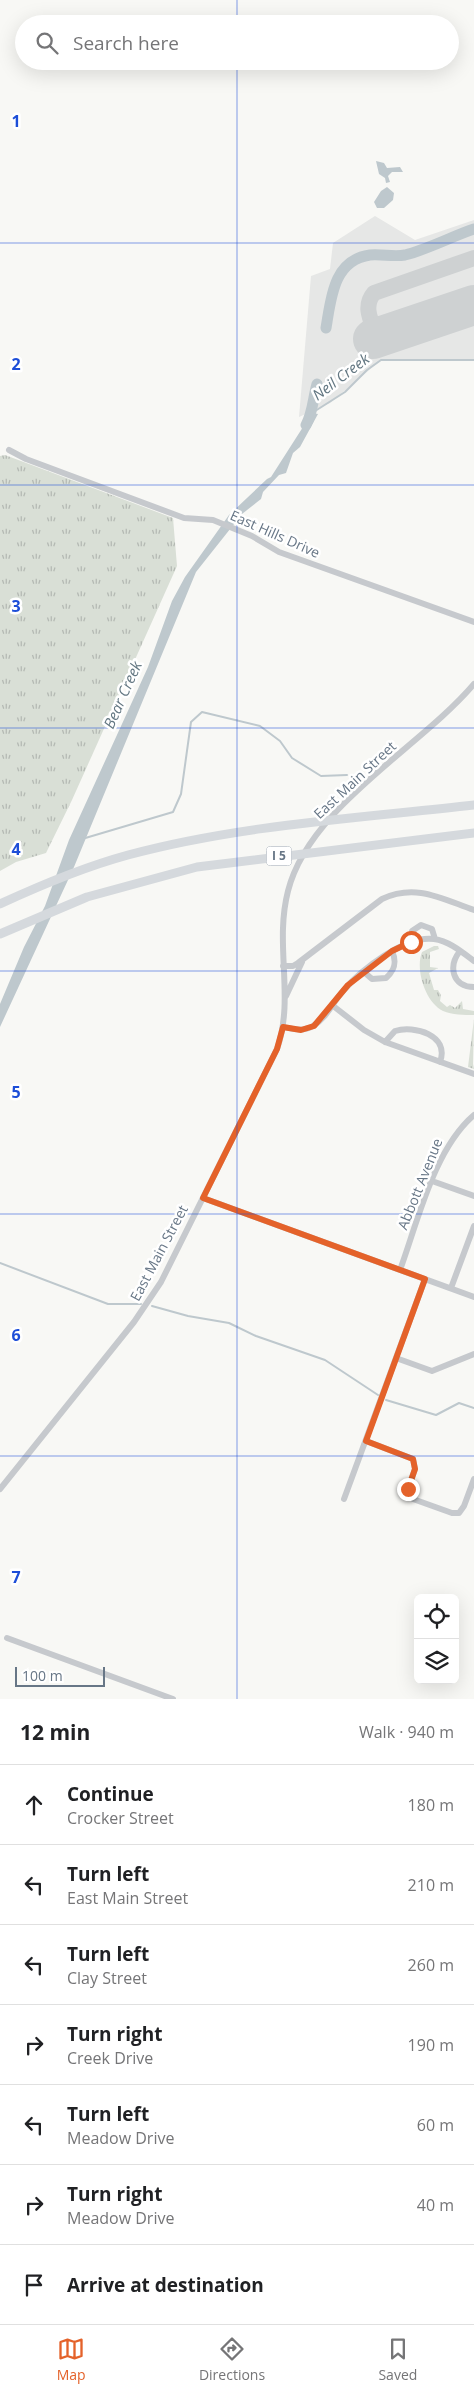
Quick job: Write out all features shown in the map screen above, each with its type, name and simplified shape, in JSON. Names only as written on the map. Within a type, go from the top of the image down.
[{"type":"highway","name":"I 5","points":[[0,904],[36,887],[128,855],[188,842],[342,820],[474,805]]},
{"type":"highway","name":"I 5","points":[[0,934],[87,896],[197,867],[474,833]]},
{"type":"street","name":"East Hills Drive","points":[[9,450],[26,459],[184,518],[202,518],[220,523],[240,531],[279,552],[474,622]]},
{"type":"street","name":"East Main Street","points":[[0,1489],[140,1314],[164,1276],[277,1049],[283,1027],[285,1000],[282,921],[289,886],[296,868],[312,840],[349,800],[443,716],[474,684]]},
{"type":"street","points":[[283,966],[293,966],[382,899],[400,892],[423,892],[474,910]]},
{"type":"street","points":[[411,942],[412,931],[421,926],[432,929],[435,939]]},
{"type":"street","points":[[283,1027],[301,1030],[314,1026],[348,985],[392,951],[411,942],[435,939],[460,951],[474,961]]},
{"type":"street","points":[[364,972],[372,979],[386,978],[394,966],[392,951]]},
{"type":"street","points":[[460,951],[453,962],[454,977],[461,984],[474,987]]},
{"type":"street","points":[[285,1000],[295,973],[305,958]]},
{"type":"street","points":[[332,1005],[364,1030],[385,1042],[474,1074]]},
{"type":"street","points":[[385,1042],[395,1031],[417,1028],[426,1032],[438,1042],[442,1049],[440,1062]]},
{"type":"street","points":[[471,1118],[474,1125]]},
{"type":"street","name":"Abbott Avenue","points":[[400,1270],[445,1149],[471,1118]]},
{"type":"street","points":[[432,1181],[474,1196]]},
{"type":"street","points":[[203,1198],[474,1296]]},
{"type":"street","points":[[451,1288],[474,1226]]},
{"type":"street","points":[[344,1498],[425,1279]]},
{"type":"street","points":[[396,1358],[432,1371],[474,1354]]},
{"type":"street","points":[[366,1441],[413,1459],[415,1469],[408,1492],[412,1499],[420,1502],[452,1513],[459,1513],[464,1506],[474,1479]]},
{"type":"street","points":[[7,1638],[173,1699]]},
{"type":"shaded area","points":[[376,161],[384,163],[387,168],[400,167],[403,172],[392,172],[388,176],[390,182],[386,183],[385,178],[379,174]]},
{"type":"shaded area","points":[[387,187],[394,193],[393,200],[384,208],[377,208],[374,202],[381,191]]},
{"type":"shaded area","points":[[375,216],[415,240],[474,220],[474,360],[381,360],[330,403],[299,417],[311,276],[330,269],[333,243]]},
{"type":"shaded area","points":[[308,412],[318,414],[300,447],[293,453],[286,473],[279,475],[263,492],[261,499],[242,514],[196,572],[74,867],[0,1027],[0,1004],[24,947],[45,906],[69,840],[148,667],[172,601],[185,577],[229,515],[271,477],[303,427]]},
{"type":"green space","points":[[5,455],[173,518],[177,566],[72,800],[46,853],[16,862],[0,871],[0,456]]},
{"type":"green space","points":[[438,946],[439,949],[430,952],[430,967],[438,968],[429,973],[434,990],[438,990],[441,995],[440,1001],[447,1007],[450,1005],[455,1008],[462,1001],[463,1009],[474,1011],[474,1015],[454,1014],[443,1011],[431,1000],[423,985],[420,959],[422,952]]},
{"type":"green space","points":[[474,1019],[473,1064],[474,1069],[468,1067]]},
{"type":"waterway","points":[[326,328],[332,293],[336,282],[348,264],[358,258],[370,255],[401,256],[413,253],[474,229]]},
{"type":"waterway","name":"Neil Creek","points":[[312,413],[345,392],[367,370],[381,360],[474,360]]},
{"type":"waterway","points":[[306,425],[312,410],[317,384]]},
{"type":"waterway","points":[[82,839],[173,812],[181,794],[191,722],[202,712],[260,726],[280,741],[292,758],[321,776],[347,775]]},
{"type":"waterway","points":[[0,1263],[108,1304],[141,1304]]},
{"type":"waterway","points":[[152,1306],[188,1316],[229,1323],[256,1336],[325,1360],[378,1395]]},
{"type":"waterway","points":[[386,1400],[436,1415],[459,1403],[474,1408]]},
{"type":"taxiway","points":[[377,337],[368,309],[370,298],[374,293],[474,258]]},
{"type":"runway","points":[[373,339],[474,305]]},
{"type":"route","points":[[408,1489],[416,1463],[413,1459],[410,1456],[366,1441],[425,1279],[203,1198],[219,1162],[277,1049],[283,1027],[301,1030],[314,1026],[320,1021],[340,994],[356,978],[392,951],[411,942]]},
{"type":"water label","name":"Bear Creek","points":[[123,695]]}]
